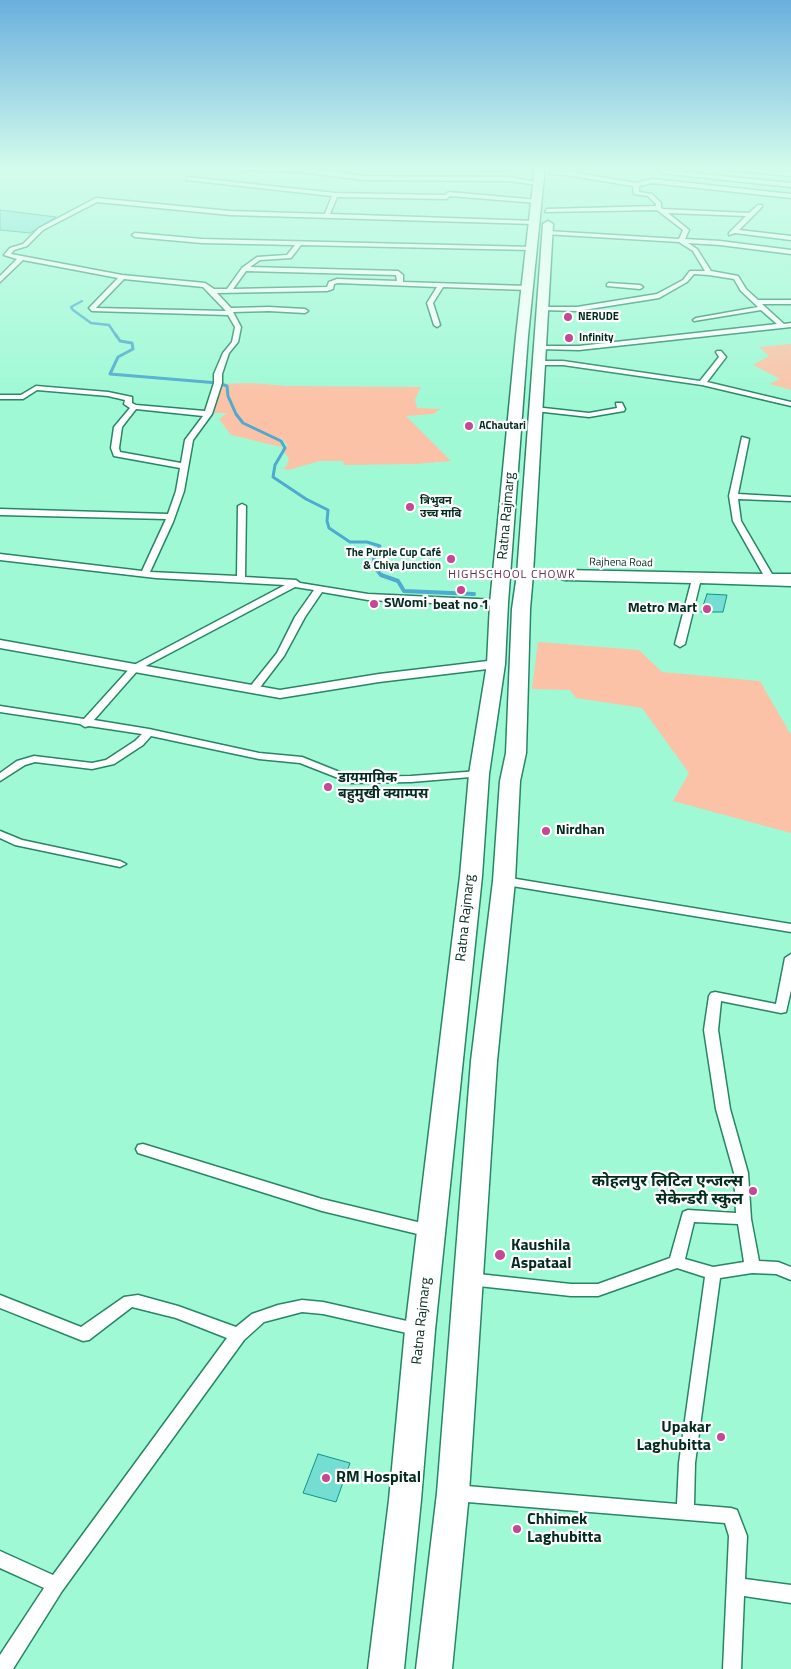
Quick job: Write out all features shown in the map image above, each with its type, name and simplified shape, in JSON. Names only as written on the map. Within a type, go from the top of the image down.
[{"type":"highway","name":"Ratna Rajmarg","points":[[386,1669],[420,1330],[471,876],[479,774],[496,664],[499,603],[527,288],[534,245]]},
{"type":"highway","name":"Ratna Rajmarg","points":[[434,1669],[453,1493],[470,1279],[484,1061],[504,881],[510,781],[516,754],[521,609],[543,309],[542,245]]},
{"type":"street","points":[[26,245],[12,249],[7,255],[122,277],[204,285],[230,311],[238,327],[234,342],[226,353],[218,374],[218,383],[208,414],[188,440],[180,491],[145,573]]},
{"type":"street","points":[[229,290],[244,270],[259,258],[290,257],[298,245]]},
{"type":"street","points":[[687,245],[695,250],[709,273]]},
{"type":"street","points":[[735,245],[791,252]]},
{"type":"street","points":[[0,280],[22,257]]},
{"type":"street","points":[[244,270],[398,273],[400,275],[400,283]]},
{"type":"street","points":[[543,309],[577,309],[659,296],[685,281],[692,272],[709,273],[736,276],[743,290],[782,325]]},
{"type":"street","points":[[122,277],[92,308],[94,310],[230,311],[269,309],[305,311]]},
{"type":"street","points":[[212,291],[327,289],[331,288],[331,282],[337,281],[527,288]]},
{"type":"street","points":[[610,305],[609,284],[640,287]]},
{"type":"street","points":[[436,325],[430,303],[441,285]]},
{"type":"street","points":[[755,302],[791,302]]},
{"type":"street","points":[[696,320],[761,308]]},
{"type":"street","points":[[539,356],[579,348],[791,325]]},
{"type":"street","points":[[702,383],[722,357],[718,352]]},
{"type":"street","points":[[539,356],[563,362],[702,383],[791,404]]},
{"type":"street","points":[[0,397],[23,397],[36,388],[108,394],[129,399],[128,404],[134,407],[208,414]]},
{"type":"street","points":[[535,410],[589,415],[621,409],[619,405]]},
{"type":"street","points":[[134,407],[118,427],[115,448],[117,454],[185,466]]},
{"type":"street","points":[[745,439],[733,496],[737,521],[769,577]]},
{"type":"street","points":[[733,496],[791,499]]},
{"type":"street","points":[[241,579],[242,506]]},
{"type":"street","points":[[0,512],[170,517]]},
{"type":"street","points":[[0,557],[145,573],[296,584],[368,597],[499,603]]},
{"type":"street","name":"Rajhena Road","points":[[525,574],[682,578],[791,578]]},
{"type":"street","name":"Rajhena Road","points":[[682,578],[696,581],[791,583]]},
{"type":"street","points":[[680,644],[696,581]]},
{"type":"street","points":[[85,724],[135,668],[296,584]]},
{"type":"street","points":[[254,688],[268,667],[281,654],[300,617],[320,588]]},
{"type":"street","points":[[0,644],[280,694],[379,678],[496,664]]},
{"type":"street","points":[[0,709],[85,724],[149,732],[259,756],[302,760],[351,780],[411,779],[479,774]]},
{"type":"street","points":[[0,778],[21,763],[34,759],[92,766],[110,762],[139,743],[149,732]]},
{"type":"street","points":[[0,834],[19,843],[120,864]]},
{"type":"street","points":[[504,881],[791,928]]},
{"type":"street","points":[[752,1267],[744,1219],[741,1173],[723,1109],[711,1030],[715,996],[781,1009],[791,958]]},
{"type":"street","points":[[144,1149],[322,1204],[432,1232]]},
{"type":"street","points":[[677,1262],[688,1216],[744,1219]]},
{"type":"street","points":[[470,1279],[571,1290],[598,1290],[677,1262],[713,1273],[752,1267],[778,1268],[791,1274]]},
{"type":"street","points":[[686,1512],[687,1463],[713,1273]]},
{"type":"street","points":[[0,1301],[83,1335],[129,1301],[138,1301],[178,1312],[238,1335]]},
{"type":"street","points":[[2,1669],[56,1586],[238,1335],[258,1318],[302,1306],[323,1308],[420,1330]]},
{"type":"street","points":[[453,1493],[731,1516],[738,1536],[732,1669]]},
{"type":"street","points":[[0,1559],[56,1586]]},
{"type":"street","points":[[735,1586],[791,1594]]},
{"type":"shaded area","points":[[791,344],[791,390],[769,384],[780,379],[753,365],[769,356],[759,347]]},
{"type":"shaded area","points":[[252,383],[288,386],[421,387],[415,399],[417,408],[441,409],[433,414],[406,416],[451,461],[416,464],[344,465],[343,461],[320,461],[288,470],[283,468],[287,466],[289,458],[281,449],[288,446],[281,438],[281,447],[231,435],[219,419],[227,413],[212,413],[219,384]]},
{"type":"shaded area","points":[[538,642],[639,650],[662,672],[760,681],[791,735],[791,833],[673,801],[689,773],[642,708],[576,698],[570,690],[532,689]]},
{"type":"building","name":"Metro Mart","points":[[707,594],[727,595],[723,612],[701,612]]},
{"type":"building","name":"RM Hospital","points":[[318,1454],[350,1463],[336,1502],[303,1493]]},
{"type":"waterway","points":[[82,301],[71,307],[73,310],[91,323],[109,325],[117,337]]},
{"type":"waterway","points":[[116,335],[120,341],[132,343],[133,349],[118,357],[110,374],[218,383],[227,386],[228,396],[236,414],[243,423],[281,441],[285,448],[275,465],[273,477],[306,499],[328,510],[327,521],[329,528],[350,542],[367,542],[380,546],[374,555]]},
{"type":"waterway","points":[[374,555],[374,566],[381,575],[398,581],[404,591],[474,594]]},
{"type":"place","name":"NERUDE","points":[[568,317]]},
{"type":"place","name":"Infinity","points":[[569,338]]},
{"type":"place","name":"AChautari","points":[[469,426]]},
{"type":"place","name":"त्रिभुवन उच्च माबि","points":[[410,507]]},
{"type":"place","name":"The Purple Cup Café & Chiya Junction","points":[[451,559]]},
{"type":"place","name":"beat no 1","points":[[461,590]]},
{"type":"place","name":"SWomi","points":[[374,604]]},
{"type":"place","name":"Metro Mart","points":[[707,609]]},
{"type":"place","name":"डायमामिक बहुमुखी क्याम्पस","points":[[328,787]]},
{"type":"place","name":"Nirdhan","points":[[546,831]]},
{"type":"place","name":"कोहलपुर लिटिल एन्जल्स सेकेन्डरी स्कुल","points":[[753,1191]]},
{"type":"place","name":"Kaushila Aspataal","points":[[500,1255]]},
{"type":"place","name":"Upakar Laghubitta","points":[[721,1437]]},
{"type":"place","name":"RM Hospital","points":[[326,1478]]},
{"type":"place","name":"Chhimek Laghubitta","points":[[517,1529]]},
{"type":"district","name":"HIGHSCHOOL CHOWK","points":[[512,575]]}]
